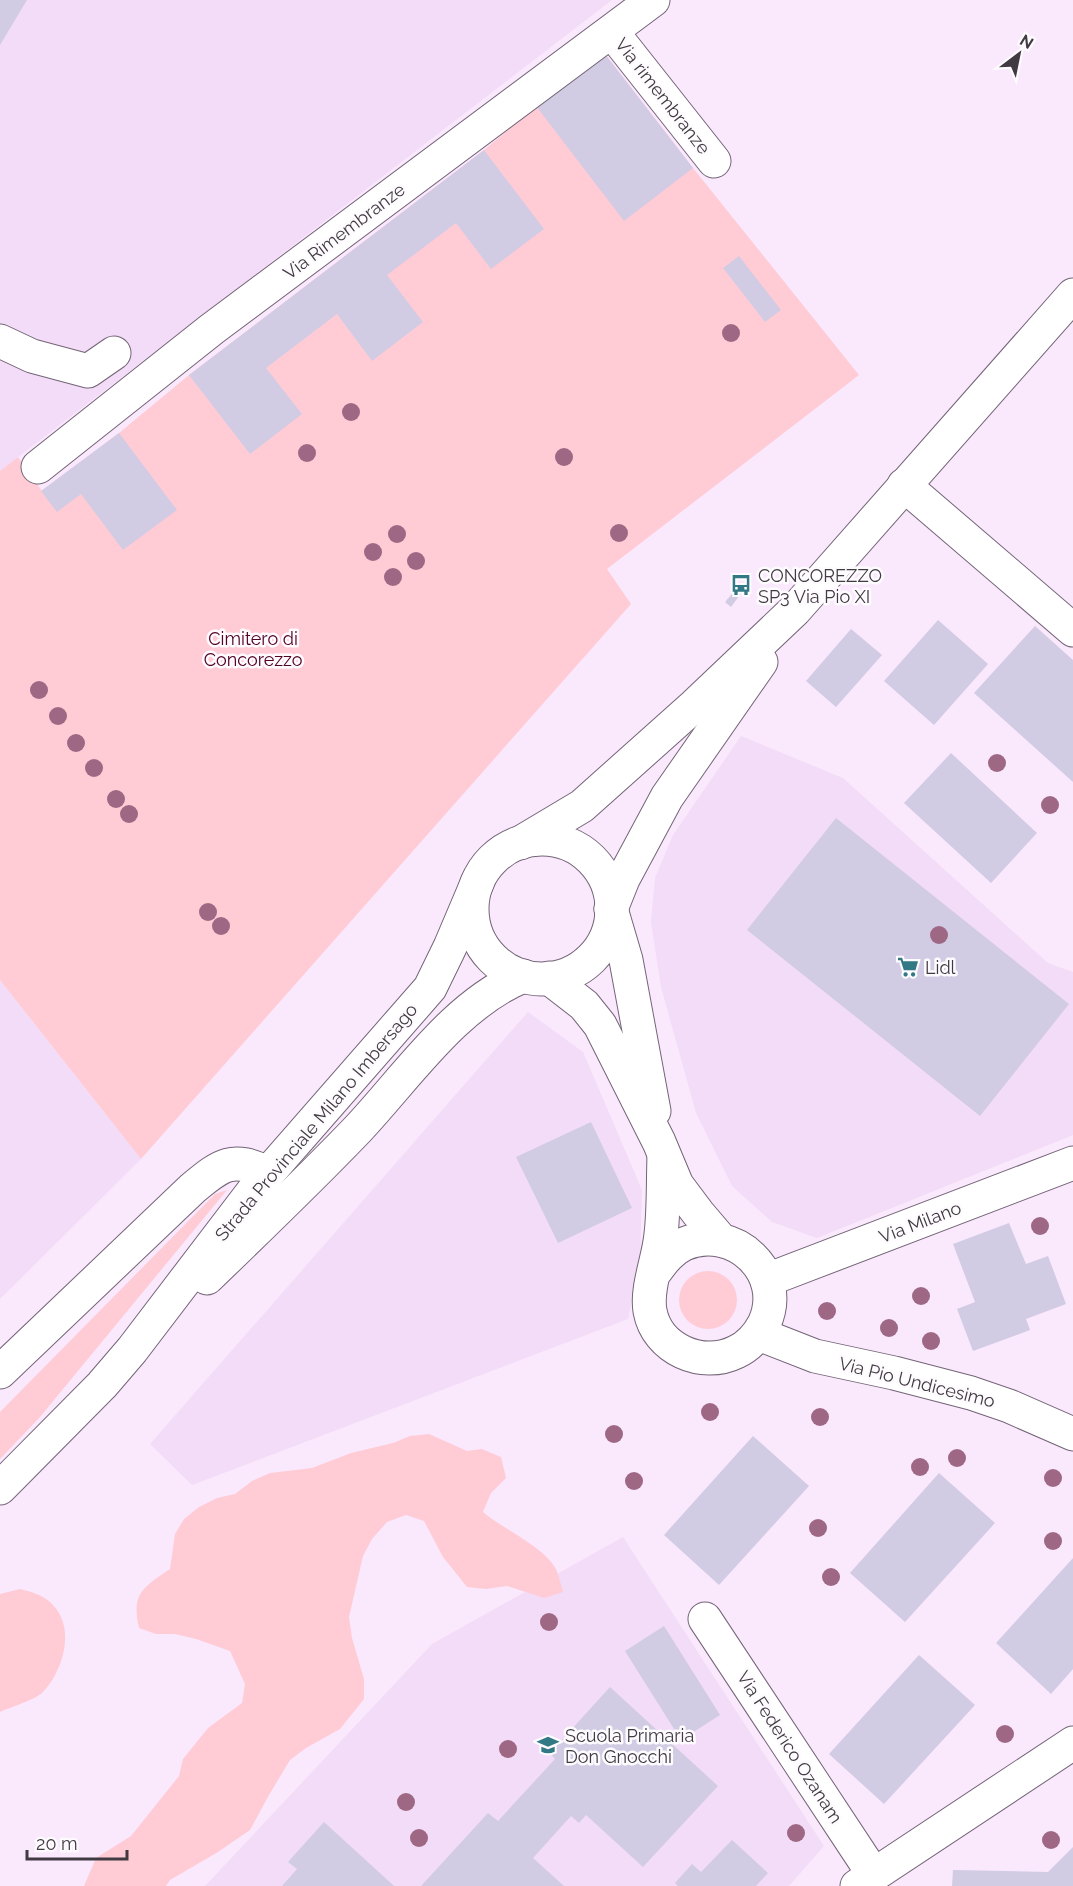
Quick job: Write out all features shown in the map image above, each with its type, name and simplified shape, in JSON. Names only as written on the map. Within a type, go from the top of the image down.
[{"type":"main road","name":"Via Rimembranze","points":[[38,467],[212,329],[653,0]]},
{"type":"main road","name":"Via rimembranze","points":[[612,32],[714,161]]},
{"type":"main road","points":[[721,1240],[677,1185],[662,1149],[595,1018],[584,1005],[536,977],[499,964],[481,944],[472,916],[473,898],[478,881],[484,869],[495,857],[582,806],[695,705],[795,610],[1073,295]]},
{"type":"main road","points":[[0,341],[32,356],[88,370],[114,353]]},
{"type":"main road","points":[[904,485],[1073,630]]},
{"type":"main road","points":[[536,977],[572,972],[591,958],[605,938],[611,909],[623,879],[667,797],[795,610]]},
{"type":"main road","points":[[520,843],[539,839],[571,846],[586,855],[596,865],[609,893],[611,909],[626,960],[662,1149],[662,1233],[649,1291],[650,1311],[657,1330],[670,1345],[688,1355],[707,1359],[727,1356],[745,1348],[759,1334],[767,1317],[770,1299],[767,1280],[760,1266],[736,1245],[721,1240],[701,1239],[682,1245],[666,1257],[655,1272]]},
{"type":"main road","name":"Strada Provinciale Milano Imbersago","points":[[0,1488],[76,1413],[132,1350],[268,1173],[430,988],[478,881]]},
{"type":"main road","name":"Strada Provinciale Milano Imbersago","points":[[132,1350],[267,1221],[341,1146],[460,1015],[489,993],[536,977]]},
{"type":"main road","points":[[0,1372],[210,1174],[223,1165],[236,1163],[268,1173]]},
{"type":"main road","name":"Via Milano","points":[[767,1280],[1073,1163]]},
{"type":"main road","name":"Via Pio Undicesimo","points":[[759,1334],[815,1356],[894,1372],[970,1393],[1009,1406],[1073,1434]]},
{"type":"main road","name":"Via Federico Ozanam","points":[[705,1619],[866,1880],[1073,1743]]},
{"type":"shaded area","points":[[0,0],[612,0],[0,471]]},
{"type":"shaded area","points":[[741,736],[843,778],[1048,963],[1073,972],[1073,1135],[817,1238],[772,1222],[732,1186],[696,1113],[661,987],[651,922],[655,878],[673,835]]},
{"type":"shaded area","points":[[0,980],[141,1159],[0,1299]]},
{"type":"shaded area","points":[[528,1012],[583,1052],[642,1190],[640,1263],[628,1319],[192,1485],[150,1444]]},
{"type":"shaded area","name":"Scuola Primaria Don Gnocchi","points":[[623,1537],[824,1846],[789,1886],[205,1886],[432,1644]]},
{"type":"green space","name":"Cimitero di Concorezzo","points":[[605,54],[859,375],[607,569],[631,604],[141,1159],[0,980],[0,471],[18,457],[42,491]]},
{"type":"green space","points":[[227,1190],[40,1417],[0,1459],[0,1412],[215,1194]]},
{"type":"green space","points":[[702,1271],[714,1271],[729,1279],[737,1294],[737,1306],[729,1321],[714,1329],[702,1329],[687,1321],[679,1306],[679,1294],[687,1279]]},
{"type":"green space","points":[[429,1434],[467,1451],[482,1449],[501,1457],[506,1478],[491,1493],[483,1512],[533,1546],[550,1561],[556,1569],[563,1592],[544,1598],[507,1586],[486,1589],[467,1587],[443,1557],[424,1521],[406,1515],[387,1522],[372,1539],[363,1556],[349,1617],[352,1638],[364,1679],[364,1699],[340,1729],[290,1760],[250,1830],[170,1880],[166,1886],[84,1886],[96,1858],[131,1836],[179,1776],[183,1759],[208,1728],[242,1703],[245,1684],[230,1651],[196,1639],[175,1634],[156,1634],[139,1628],[138,1599],[146,1587],[170,1569],[175,1534],[184,1519],[199,1507],[217,1498],[235,1494],[252,1481],[270,1473],[312,1468],[351,1453],[393,1443],[410,1436]]},
{"type":"green space","points":[[20,1589],[42,1596],[53,1605],[64,1626],[64,1650],[56,1674],[42,1693],[0,1712],[0,1594]]},
{"type":"building","points":[[0,0],[27,0],[0,45]]},
{"type":"building","points":[[605,54],[693,168],[624,221],[536,106]]},
{"type":"building","points":[[484,150],[544,229],[491,269],[456,223],[387,275],[423,322],[372,361],[337,314],[266,368],[302,414],[250,454],[189,375]]},
{"type":"building","points":[[739,256],[781,310],[765,322],[723,268]]},
{"type":"building","points":[[119,433],[177,510],[123,550],[81,494],[57,512],[41,491]]},
{"type":"building","points":[[737,588],[742,592],[731,607],[725,602]]},
{"type":"building","points":[[938,620],[988,664],[934,725],[884,681]]},
{"type":"building","points":[[1035,626],[1073,660],[1073,782],[974,693]]},
{"type":"building","points":[[851,629],[882,655],[836,707],[806,681]]},
{"type":"building","points":[[951,753],[1037,833],[991,883],[904,803]]},
{"type":"building","name":"Lidl","points":[[836,818],[1069,1004],[980,1116],[747,930]]},
{"type":"building","points":[[591,1122],[632,1208],[558,1243],[516,1157]]},
{"type":"building","points":[[1009,1223],[1026,1264],[1048,1256],[1066,1304],[1026,1319],[1030,1330],[973,1351],[957,1309],[975,1302],[953,1244]]},
{"type":"building","points":[[753,1436],[809,1486],[719,1585],[664,1535]]},
{"type":"building","points":[[939,1473],[995,1523],[905,1622],[850,1573]]},
{"type":"building","points":[[1073,1558],[1073,1669],[1051,1694],[996,1643]]},
{"type":"building","points":[[664,1626],[720,1715],[681,1740],[625,1651]]},
{"type":"building","points":[[919,1655],[975,1705],[884,1804],[829,1754]]},
{"type":"building","points":[[610,1687],[718,1786],[643,1867],[586,1815],[579,1823],[571,1816],[533,1858],[564,1886],[421,1886],[488,1813],[498,1821],[555,1759],[550,1753]]},
{"type":"building","points":[[324,1822],[394,1886],[282,1886],[297,1869],[288,1862]]},
{"type":"building","points":[[732,1840],[768,1873],[756,1886],[678,1886],[675,1883],[692,1864],[701,1872]]},
{"type":"building","points":[[1073,1847],[1073,1886],[952,1886],[953,1870],[1048,1872]]},
{"type":"place","name":"CONCOREZZO SP3 Via Pio XI","points":[[741,585]]},
{"type":"place","name":"Lidl","points":[[908,967]]},
{"type":"place","name":"Scuola Primaria Don Gnocchi","points":[[548,1745]]}]
